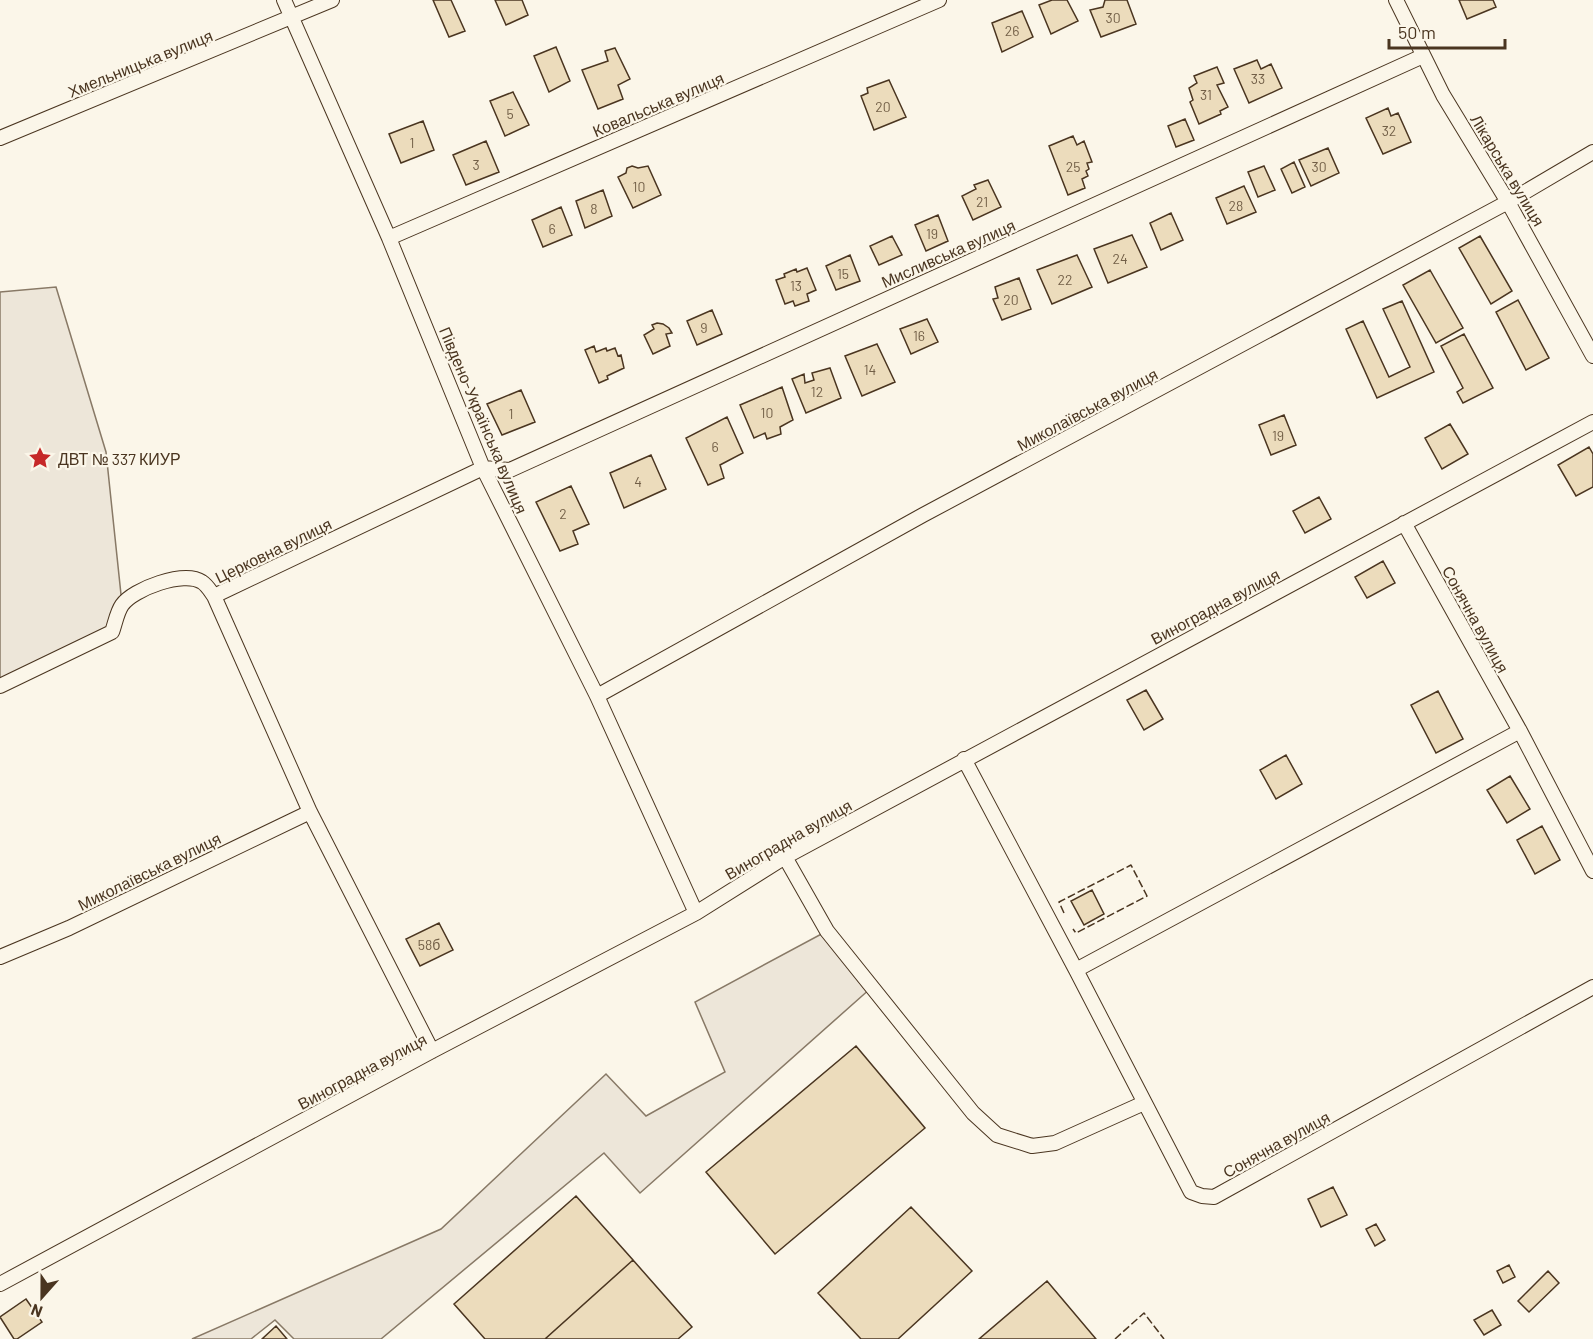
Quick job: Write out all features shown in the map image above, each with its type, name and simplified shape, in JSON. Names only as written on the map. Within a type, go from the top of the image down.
[{"type":"street","name":"Південо-Українська вулиця","points":[[284,0],[390,238],[483,468],[597,696],[696,913]]},
{"type":"street","name":"Хмельницька вулиця","points":[[0,138],[332,0]]},
{"type":"street","name":"Ковальська вулиця","points":[[390,238],[939,0]]},
{"type":"street","name":"Лікарська вулиця","points":[[1396,0],[1443,94],[1508,202],[1593,356]]},
{"type":"street","name":"Мисливська вулиця","points":[[483,468],[510,470],[1423,56]]},
{"type":"street","name":"Миколаївська вулиця","points":[[597,696],[934,509],[1508,202],[1593,152]]},
{"type":"street","name":"Виноградна вулиця","points":[[0,1284],[432,1051],[696,913],[785,857],[964,759],[1593,422]]},
{"type":"street","name":"Церковна вулиця","points":[[0,686],[112,632],[122,604],[164,580],[184,577],[202,582],[214,596],[483,468]]},
{"type":"street","name":"Сонячна вулиця","points":[[1404,523],[1520,731],[1593,871]]},
{"type":"street","points":[[214,596],[310,812],[432,1051]]},
{"type":"street","points":[[1076,970],[1520,731]]},
{"type":"street","name":"Сонячна вулиця","points":[[964,759],[1191,1192],[1202,1196],[1214,1197],[1593,987]]},
{"type":"street","name":"Миколаївська вулиця","points":[[0,957],[69,928],[310,812]]},
{"type":"street","points":[[785,857],[827,931],[852,964],[973,1113],[997,1135],[1032,1146],[1055,1143],[1144,1103]]},
{"type":"shaded area","points":[[56,287],[106,452],[122,604],[112,632],[0,686],[0,292]]},
{"type":"shaded area","points":[[827,931],[871,988],[640,1193],[604,1153],[381,1339],[294,1339],[275,1320],[251,1339],[192,1339],[441,1229],[606,1074],[646,1116],[725,1072],[695,1002]]},
{"type":"building","points":[[433,0],[451,0],[465,31],[449,37]]},
{"type":"building","points":[[495,0],[522,0],[528,15],[506,25]]},
{"type":"building","points":[[1052,0],[1067,0],[1078,21],[1051,34],[1039,5]]},
{"type":"building","points":[[1105,0],[1127,0],[1136,24],[1101,37],[1090,10],[1103,7]]},
{"type":"building","points":[[1459,0],[1493,0],[1496,7],[1467,19]]},
{"type":"building","points":[[1022,11],[1033,37],[1002,52],[992,23]]},
{"type":"building","points":[[556,47],[570,81],[549,92],[534,56]]},
{"type":"building","points":[[615,48],[630,79],[618,85],[623,99],[598,109],[582,70],[608,61],[605,51]]},
{"type":"building","points":[[1257,60],[1261,69],[1271,64],[1282,88],[1249,103],[1234,69]]},
{"type":"building","points":[[1217,67],[1224,83],[1217,85],[1228,107],[1220,111],[1221,114],[1199,124],[1190,102],[1193,100],[1189,88],[1197,83],[1194,76]]},
{"type":"building","points":[[889,80],[906,117],[874,130],[861,96],[868,93],[867,88]]},
{"type":"building","points":[[513,92],[529,125],[505,136],[490,101]]},
{"type":"building","points":[[1388,108],[1391,116],[1398,113],[1411,142],[1383,154],[1366,118]]},
{"type":"building","points":[[1185,119],[1194,140],[1176,147],[1168,126]]},
{"type":"building","points":[[423,121],[434,150],[401,163],[389,134]]},
{"type":"building","points":[[1073,136],[1077,145],[1084,141],[1092,162],[1087,163],[1088,176],[1082,179],[1085,188],[1068,195],[1049,146]]},
{"type":"building","points":[[486,141],[499,172],[466,185],[453,155]]},
{"type":"building","points":[[1328,148],[1339,173],[1311,186],[1299,160]]},
{"type":"building","points":[[1294,162],[1305,187],[1292,193],[1281,169]]},
{"type":"building","points":[[632,166],[638,168],[648,166],[661,195],[633,208],[618,177]]},
{"type":"building","points":[[1264,166],[1275,190],[1258,197],[1248,172]]},
{"type":"building","points":[[988,180],[1001,207],[973,220],[962,196],[976,189],[974,185]]},
{"type":"building","points":[[1244,186],[1256,212],[1227,224],[1216,198]]},
{"type":"building","points":[[603,190],[612,216],[585,228],[576,201]]},
{"type":"building","points":[[561,207],[572,235],[543,247],[532,220]]},
{"type":"building","points":[[1171,213],[1183,240],[1161,250],[1150,223]]},
{"type":"building","points":[[938,215],[948,241],[926,251],[915,225]]},
{"type":"building","points":[[1132,235],[1147,267],[1108,283],[1094,249]]},
{"type":"building","points":[[892,236],[902,255],[879,265],[870,246]]},
{"type":"building","points":[[1480,236],[1512,291],[1491,304],[1459,248]]},
{"type":"building","points":[[850,255],[860,281],[836,290],[826,266]]},
{"type":"building","points":[[1077,255],[1092,287],[1052,304],[1037,270]]},
{"type":"building","points":[[807,268],[816,290],[807,294],[809,301],[795,306],[793,301],[785,304],[776,280],[796,269],[797,272]]},
{"type":"building","points":[[1430,270],[1463,328],[1436,343],[1403,285]]},
{"type":"building","points":[[1019,278],[1031,309],[1002,320],[993,299],[998,298],[995,287]]},
{"type":"building","points":[[1518,300],[1549,358],[1526,370],[1496,312]]},
{"type":"building","points":[[1402,301],[1434,372],[1377,398],[1346,329],[1363,321],[1389,377],[1410,367],[1383,309]]},
{"type":"building","points":[[712,310],[722,334],[697,345],[687,321]]},
{"type":"building","points":[[927,319],[938,342],[911,354],[900,329]]},
{"type":"building","points":[[657,323],[669,328],[672,333],[666,334],[670,346],[653,354],[644,335],[654,329],[652,325]]},
{"type":"building","points":[[1464,334],[1493,388],[1463,403],[1457,392],[1463,388],[1441,346]]},
{"type":"building","points":[[877,344],[895,382],[862,396],[845,356]]},
{"type":"building","points":[[594,346],[596,352],[606,348],[607,351],[615,348],[618,356],[621,355],[624,368],[607,376],[608,379],[599,383],[585,350]]},
{"type":"building","points":[[830,368],[841,398],[806,413],[792,379],[804,374],[805,383],[814,380],[812,373]]},
{"type":"building","points":[[782,387],[793,420],[780,427],[781,434],[767,439],[765,433],[754,438],[740,405]]},
{"type":"building","points":[[521,390],[535,422],[502,435],[487,404]]},
{"type":"building","points":[[1284,415],[1296,445],[1271,455],[1259,425]]},
{"type":"building","points":[[727,417],[743,453],[720,465],[724,478],[708,485],[686,438]]},
{"type":"building","points":[[1450,424],[1468,454],[1442,469],[1425,438]]},
{"type":"building","points":[[1589,447],[1593,454],[1593,487],[1576,496],[1558,465]]},
{"type":"building","points":[[651,455],[666,489],[624,508],[610,473]]},
{"type":"building","points":[[571,486],[589,524],[573,531],[578,544],[560,551],[536,502]]},
{"type":"building","points":[[1319,497],[1331,519],[1305,533],[1293,511]]},
{"type":"building","points":[[1383,561],[1395,583],[1367,598],[1355,577]]},
{"type":"building","points":[[1146,690],[1163,719],[1144,730],[1127,700]]},
{"type":"building","points":[[1438,691],[1463,739],[1436,753],[1411,705]]},
{"type":"building","points":[[1286,755],[1302,784],[1276,799],[1260,770]]},
{"type":"building","points":[[1510,776],[1530,809],[1507,823],[1487,790]]},
{"type":"building","points":[[1542,826],[1560,860],[1535,874],[1517,840]]},
{"type":"building","points":[[1092,890],[1104,914],[1084,925],[1071,901]]},
{"type":"building","points":[[439,923],[453,950],[420,966],[406,939]]},
{"type":"building","points":[[856,1046],[925,1128],[775,1254],[706,1172]]},
{"type":"building","points":[[1333,1187],[1347,1215],[1321,1227],[1308,1199]]},
{"type":"building","points":[[576,1196],[633,1260],[545,1339],[485,1339],[454,1304]]},
{"type":"building","points":[[911,1207],[972,1271],[898,1339],[861,1339],[818,1293]]},
{"type":"building","points":[[1376,1224],[1385,1240],[1375,1246],[1366,1229]]},
{"type":"building","points":[[633,1260],[692,1327],[678,1339],[545,1339]]},
{"type":"building","points":[[1509,1265],[1515,1277],[1503,1283],[1497,1271]]},
{"type":"building","points":[[1548,1271],[1559,1283],[1529,1312],[1518,1301]]},
{"type":"building","points":[[1047,1281],[1096,1339],[979,1339]]},
{"type":"building","points":[[26,1299],[42,1322],[14,1339],[0,1317]]},
{"type":"building","points":[[1492,1310],[1501,1325],[1484,1335],[1474,1320]]},
{"type":"building","points":[[276,1326],[287,1339],[262,1339]]},
{"type":"fence","points":[[1064,913],[1059,902],[1131,865],[1147,896],[1076,933],[1073,929]]},
{"type":"fence","points":[[1115,1339],[1144,1313],[1164,1339]]},
{"type":"place","name":"ДВТ № 337 КИУР","points":[[40,458]]}]
